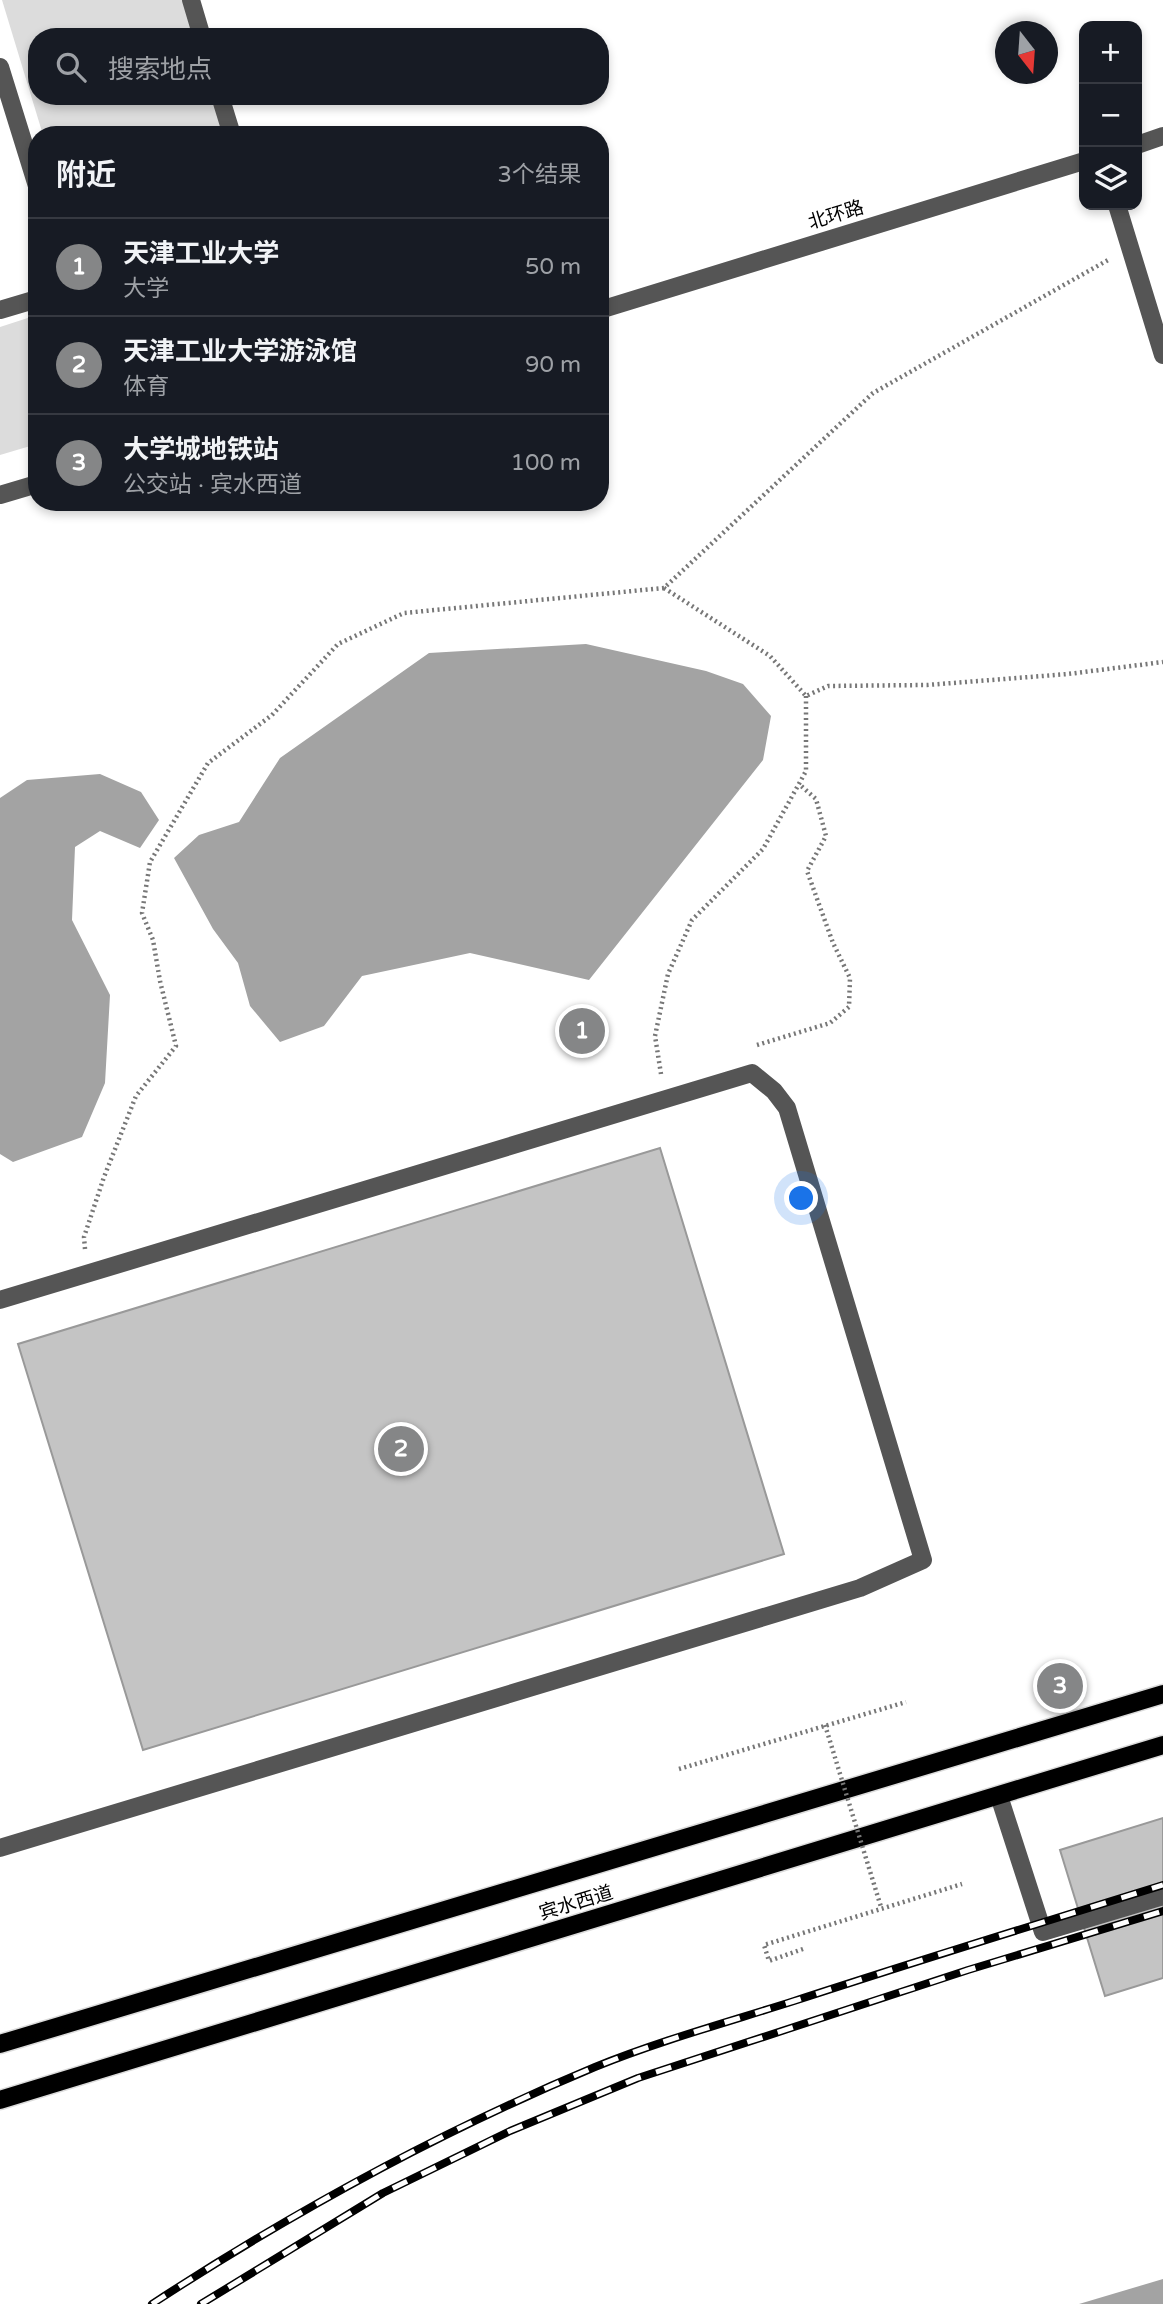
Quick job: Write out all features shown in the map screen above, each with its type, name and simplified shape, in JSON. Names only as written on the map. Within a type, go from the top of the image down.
[{"type":"main road","name":"宾水西道","points":[[0,2044],[1163,1694]]},
{"type":"main road","name":"宾水西道","points":[[0,2100],[1163,1745]]},
{"type":"street","points":[[191,0],[199,28]]},
{"type":"street","points":[[0,67],[28,157]]},
{"type":"street","points":[[223,105],[229,126]]},
{"type":"street","points":[[1142,143],[1163,136]]},
{"type":"street","name":"北环路","points":[[609,307],[1079,163]]},
{"type":"street","points":[[1119,210],[1162,346]]},
{"type":"street","points":[[0,310],[28,302]]},
{"type":"street","points":[[0,495],[28,487]]},
{"type":"street","points":[[0,1300],[752,1073],[774,1091],[787,1108],[923,1560],[860,1588],[0,1848]]},
{"type":"street","points":[[999,1796],[1043,1932],[1163,1896]]},
{"type":"path","points":[[86,1274],[84,1237],[104,1177],[136,1096],[176,1046],[153,940],[142,913],[150,862],[208,763],[272,715],[338,644],[404,613],[664,588],[873,393],[1130,248]]},
{"type":"path","points":[[664,588],[770,656],[806,696],[806,771],[763,849],[692,920],[668,974],[655,1036],[661,1074],[674,1071]]},
{"type":"path","points":[[806,696],[828,686],[927,685],[1068,674],[1163,663]]},
{"type":"path","points":[[752,1047],[830,1023],[849,1007],[850,978],[833,943],[807,871],[826,836],[816,799],[799,783]]},
{"type":"path","points":[[679,1769],[906,1702]]},
{"type":"path","points":[[825,1725],[881,1907]]},
{"type":"path","points":[[803,1949],[768,1961],[764,1945],[962,1884]]},
{"type":"shaded area","points":[[2,0],[187,0],[195,28],[28,28],[28,86]]},
{"type":"shaded area","points":[[34,105],[219,105],[225,126],[40,126]]},
{"type":"shaded area","points":[[28,318],[28,447],[0,455],[0,327]]},
{"type":"shaded area","points":[[586,644],[706,671],[743,684],[771,716],[763,760],[589,980],[470,953],[362,976],[324,1026],[280,1042],[250,1006],[238,963],[213,929],[174,858],[199,835],[239,822],[280,758],[429,653]]},
{"type":"shaded area","points":[[100,774],[141,792],[159,820],[140,848],[100,831],[75,847],[72,920],[110,995],[105,1083],[82,1137],[13,1162],[0,1154],[0,798],[27,780]]},
{"type":"shaded area","points":[[1163,2279],[1163,2304],[1079,2304]]},
{"type":"building","points":[[660,1148],[784,1554],[143,1750],[18,1344]]},
{"type":"building","points":[[1163,1818],[1163,1978],[1105,1996],[1060,1850]]},
{"type":"railway","points":[[152,2304],[259,2237],[368,2175],[423,2146],[595,2067],[694,2032],[1163,1885]]},
{"type":"railway","points":[[201,2304],[383,2193],[510,2131],[638,2078],[968,1970],[1163,1911]]},
{"type":"place","name":"天津工业大学","points":[[582,1031]]},
{"type":"place","name":"天津工业大学游泳馆","points":[[401,1449]]},
{"type":"place","name":"大学城地铁站","points":[[1060,1686]]}]
